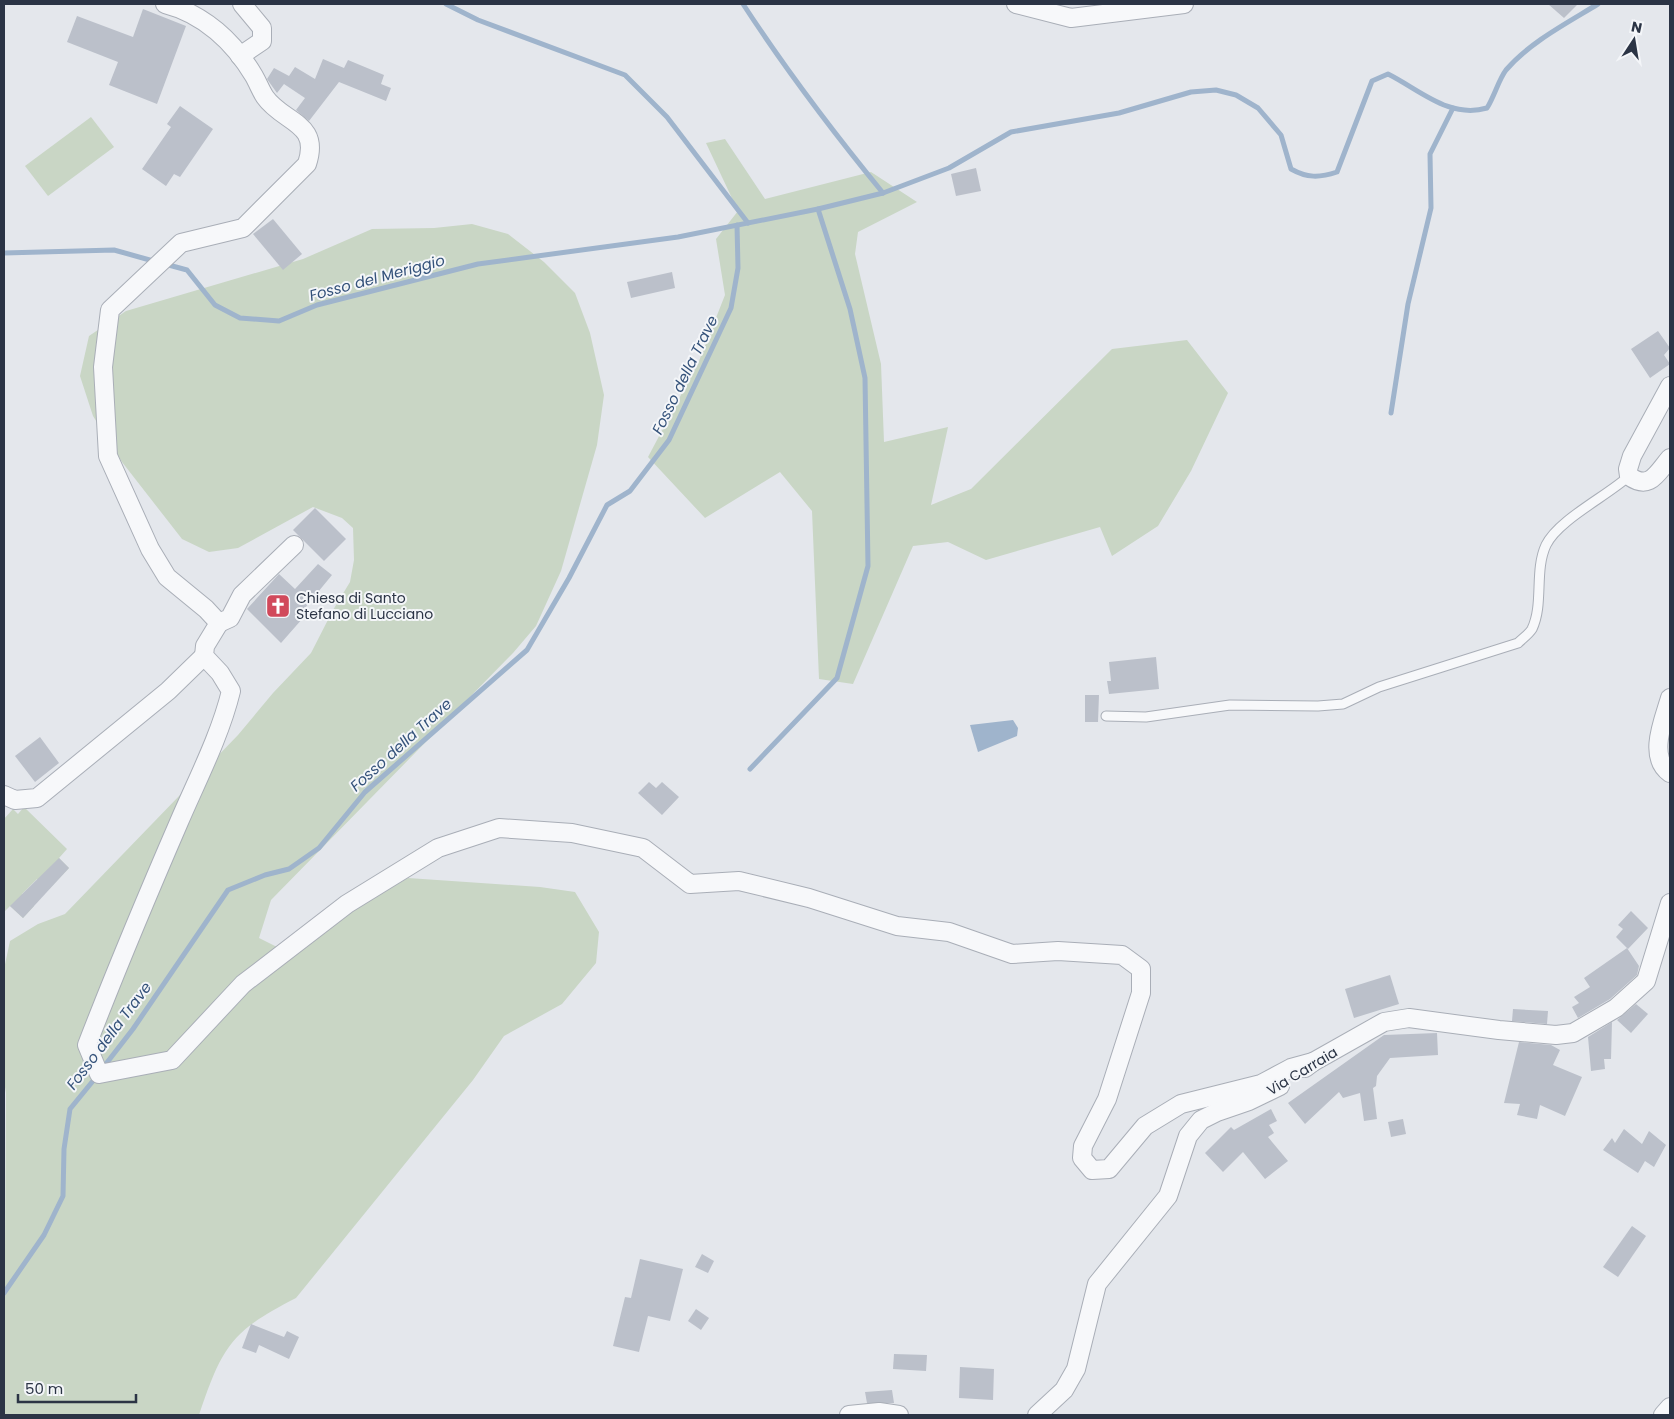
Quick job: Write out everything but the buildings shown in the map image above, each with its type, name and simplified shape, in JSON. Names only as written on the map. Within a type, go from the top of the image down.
[{"type":"street","points":[[165,4],[176,7],[211,24],[240,56],[266,98],[308,135],[312,150],[307,164],[243,228],[181,243],[110,310],[103,367],[108,456],[150,549],[167,577],[219,623]]},
{"type":"street","points":[[240,56],[262,41],[262,28],[242,4]]},
{"type":"street","points":[[1016,4],[1071,18],[1184,4]]},
{"type":"street","points":[[1670,386],[1632,456],[1628,469],[1629,476],[1638,482],[1644,483],[1653,478],[1670,458]]},
{"type":"street","points":[[4,795],[15,800],[37,798],[168,691],[204,656],[205,646],[219,623],[230,618],[242,595],[294,545]]},
{"type":"street","points":[[204,656],[220,673],[231,691],[227,706],[122,955],[87,1045],[99,1074],[172,1060],[243,984],[347,904],[438,848],[499,828],[572,833],[643,848],[690,884],[739,881],[809,898],[897,926],[949,932],[1012,954],[1058,951],[1122,955],[1140,969],[1141,993],[1107,1098],[1083,1146],[1082,1158],[1092,1170],[1109,1169],[1144,1126],[1181,1104],[1261,1084],[1291,1068],[1313,1062]]},
{"type":"street","points":[[1670,698],[1662,726],[1659,748],[1660,762],[1670,773]]},
{"type":"street","name":"Via Carraia","points":[[1037,1415],[1064,1390],[1076,1369],[1097,1284],[1168,1196],[1188,1136],[1200,1120],[1274,1090],[1313,1062],[1384,1022],[1409,1018],[1508,1031],[1556,1035],[1573,1033],[1616,1008],[1646,981],[1670,902]]},
{"type":"street","points":[[1663,1415],[1670,1407]]},
{"type":"street","points":[[848,1415],[879,1412],[899,1415]]},
{"type":"lane","points":[[1106,716],[1146,717],[1230,705],[1318,706],[1343,704],[1380,687],[1518,643],[1531,630],[1536,609],[1540,568],[1546,545],[1559,527],[1629,476]]},
{"type":"green space","points":[[91,117],[114,147],[48,196],[25,166]]},
{"type":"green space","points":[[725,139],[765,199],[871,172],[917,202],[858,232],[855,254],[881,364],[884,442],[948,427],[931,505],[971,489],[1112,349],[1187,340],[1228,393],[1191,471],[1158,526],[1112,556],[1100,527],[986,560],[948,542],[913,546],[853,684],[819,679],[812,511],[780,472],[705,518],[648,457],[699,361],[725,295],[716,239],[738,211],[706,143]]},
{"type":"green space","points":[[472,224],[508,234],[544,262],[575,293],[590,333],[604,395],[597,445],[561,571],[536,626],[513,653],[271,900],[259,938],[279,948],[408,878],[540,887],[575,892],[599,932],[596,963],[562,1004],[504,1036],[473,1080],[296,1298],[257,1321],[232,1343],[215,1373],[199,1415],[4,1415],[6,1093],[4,1081],[4,969],[10,941],[38,924],[65,914],[238,735],[273,693],[311,653],[350,582],[354,560],[353,528],[342,518],[313,507],[238,548],[209,552],[182,539],[122,462],[93,416],[80,376],[89,336],[126,311],[303,259],[372,229],[434,228]]},
{"type":"green space","points":[[24,807],[67,849],[59,858],[69,868],[49,889],[37,879],[22,894],[34,906],[23,918],[10,906],[4,912],[4,819],[13,809],[18,814]]},
{"type":"water","points":[[1013,720],[1018,728],[1017,736],[978,752],[970,725]]},
{"type":"waterway","points":[[446,4],[478,20],[625,75],[667,117],[748,223]]},
{"type":"waterway","points":[[743,4],[810,100],[883,193]]},
{"type":"waterway","points":[[165,264],[187,270],[215,305],[240,318],[279,321],[317,305],[478,264],[678,237],[818,209],[883,193],[949,168],[1011,132],[1119,113],[1191,92],[1216,90],[1236,95],[1258,108],[1281,135],[1291,169],[1302,174],[1324,175],[1337,172],[1372,81],[1388,74],[1423,95],[1447,106],[1460,110],[1487,108],[1503,74],[1516,60],[1537,42],[1598,4]]},
{"type":"waterway","points":[[1391,413],[1408,304],[1431,208],[1430,154],[1453,108]]},
{"type":"waterway","points":[[750,769],[837,678],[868,566],[865,378],[850,309],[818,209]]},
{"type":"waterway","name":"Fosso della Trave","points":[[102,1069],[133,1029],[228,890],[265,875],[289,869],[319,848],[365,792],[527,650],[569,578],[607,505],[630,491],[669,440],[731,308],[738,268],[737,225]]},
{"type":"waterway","name":"Fosso del Meriggio","points":[[4,253],[114,250],[157,262]]},
{"type":"waterway","name":"Fosso della Trave","points":[[4,1293],[44,1235],[63,1196],[64,1149],[70,1109],[97,1076]]},
{"type":"place","name":"Chiesa di Santo Stefano di Lucciano","points":[[278,606]]}]
